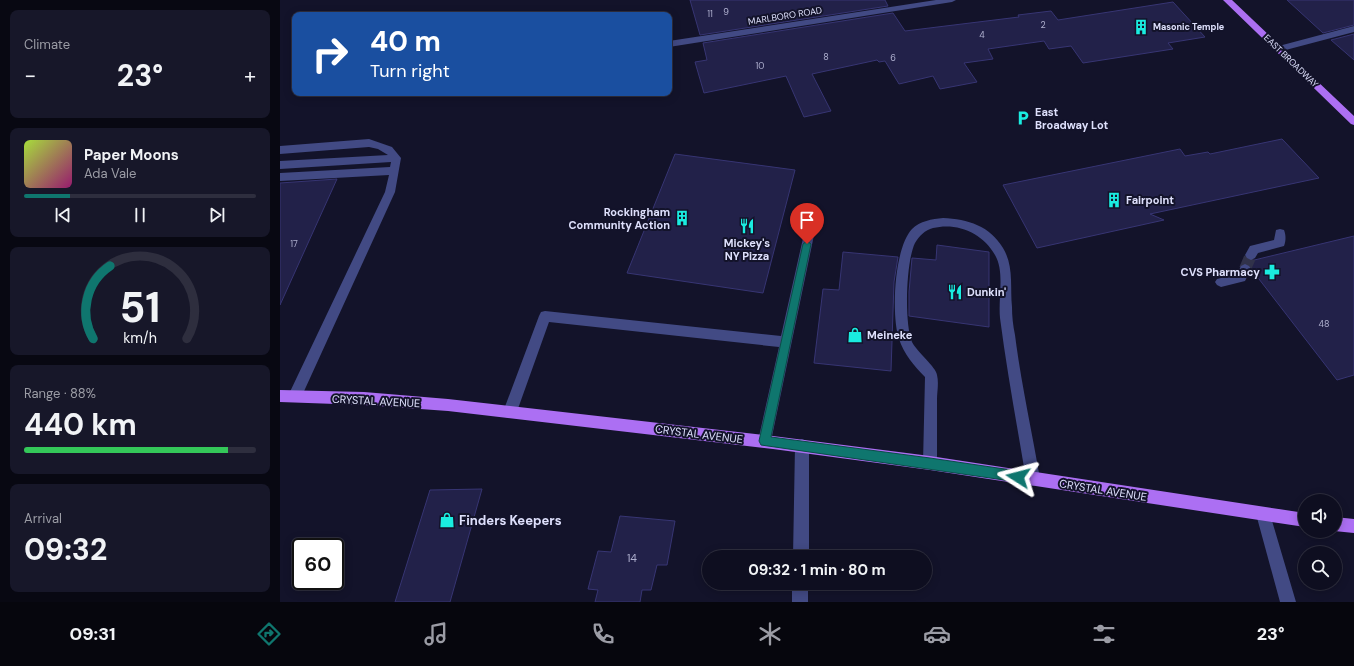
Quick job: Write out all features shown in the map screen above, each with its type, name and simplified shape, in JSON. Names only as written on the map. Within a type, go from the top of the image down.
[{"type":"main road","name":"EAST BROADWAY","points":[[1227,0],[1354,122]]},
{"type":"main road","name":"CRYSTAL AVENUE","points":[[280,396],[388,400],[510,412],[765,441],[930,463],[1298,519]]},
{"type":"main road","points":[[1342,525],[1354,526]]},
{"type":"street","name":"MARLBORO ROAD","points":[[672,44],[952,0]]},
{"type":"street","points":[[1278,49],[1354,29]]},
{"type":"street","points":[[280,150],[369,143],[382,145],[392,150],[396,158],[390,192],[295,396]]},
{"type":"street","points":[[280,165],[396,158]]},
{"type":"street","points":[[280,177],[394,171]]},
{"type":"street","points":[[765,441],[813,216]]},
{"type":"street","points":[[930,463],[931,375],[913,355],[904,338],[902,317],[904,256],[911,239],[920,228],[934,223],[953,223],[970,227],[983,233],[994,243],[1002,257],[1006,277],[1006,313],[1033,479]]},
{"type":"street","points":[[1251,255],[1254,249],[1280,243],[1280,233]]},
{"type":"street","points":[[1221,282],[1241,278],[1245,269]]},
{"type":"street","points":[[510,412],[545,316],[786,342]]},
{"type":"street","points":[[801,550],[802,446]]},
{"type":"street","points":[[1263,514],[1288,602]]},
{"type":"street","points":[[800,590],[800,602]]},
{"type":"building","points":[[690,0],[885,0],[888,6],[700,35]]},
{"type":"building","points":[[1287,0],[1354,0],[1354,25],[1323,33]]},
{"type":"building","points":[[1173,2],[1205,37],[1168,43],[1173,49],[1083,63],[1071,46],[1049,49],[1044,41],[988,49],[993,59],[964,63],[977,82],[940,89],[933,76],[899,84],[885,61],[879,62],[877,60],[812,74],[831,111],[804,117],[786,76],[704,93],[695,62],[707,60],[703,43],[893,13],[905,31],[1019,17],[1018,15],[1051,11],[1058,20]]},
{"type":"building","points":[[1354,34],[1354,60],[1331,40]]},
{"type":"building","name":"Fairpoint","points":[[1282,139],[1319,178],[1150,214],[1164,220],[1037,248],[1003,185],[1180,149],[1185,156],[1208,152],[1210,154]]},
{"type":"building","points":[[675,154],[795,170],[763,293],[627,273]]},
{"type":"building","points":[[337,179],[280,305],[280,183]]},
{"type":"building","name":"CVS Pharmacy","points":[[1354,236],[1354,375],[1337,380],[1252,270],[1250,265],[1246,262]]},
{"type":"building","name":"Dunkin'","points":[[937,245],[989,252],[989,327],[909,316],[909,292],[912,258],[936,260]]},
{"type":"building","name":"Meineke","points":[[843,252],[898,257],[894,282],[891,371],[814,363],[823,289],[839,290]]},
{"type":"building","name":"Finders Keepers","points":[[482,489],[450,602],[395,602],[430,490]]},
{"type":"building","points":[[620,516],[675,521],[667,565],[657,565],[651,590],[642,590],[640,602],[595,602],[598,590],[588,589],[598,551],[611,552]]},
{"type":"tunnel","points":[[1245,269],[1251,255]]},
{"type":"place","name":"Masonic Temple","points":[[1141,27]]},
{"type":"place","name":"East Broadway Lot","points":[[1023,118]]},
{"type":"place","name":"Fairpoint","points":[[1114,200]]},
{"type":"place","name":"Rockingham Community Action","points":[[682,218]]},
{"type":"place","name":"Mickey's NY Pizza","points":[[747,226]]},
{"type":"place","name":"CVS Pharmacy","points":[[1272,272]]},
{"type":"place","name":"Dunkin'","points":[[955,292]]},
{"type":"place","name":"Meineke","points":[[855,335]]},
{"type":"place","name":"Finders Keepers","points":[[447,520]]},
{"type":"route","points":[[807,244],[765,441],[930,463],[1018,477]]}]
